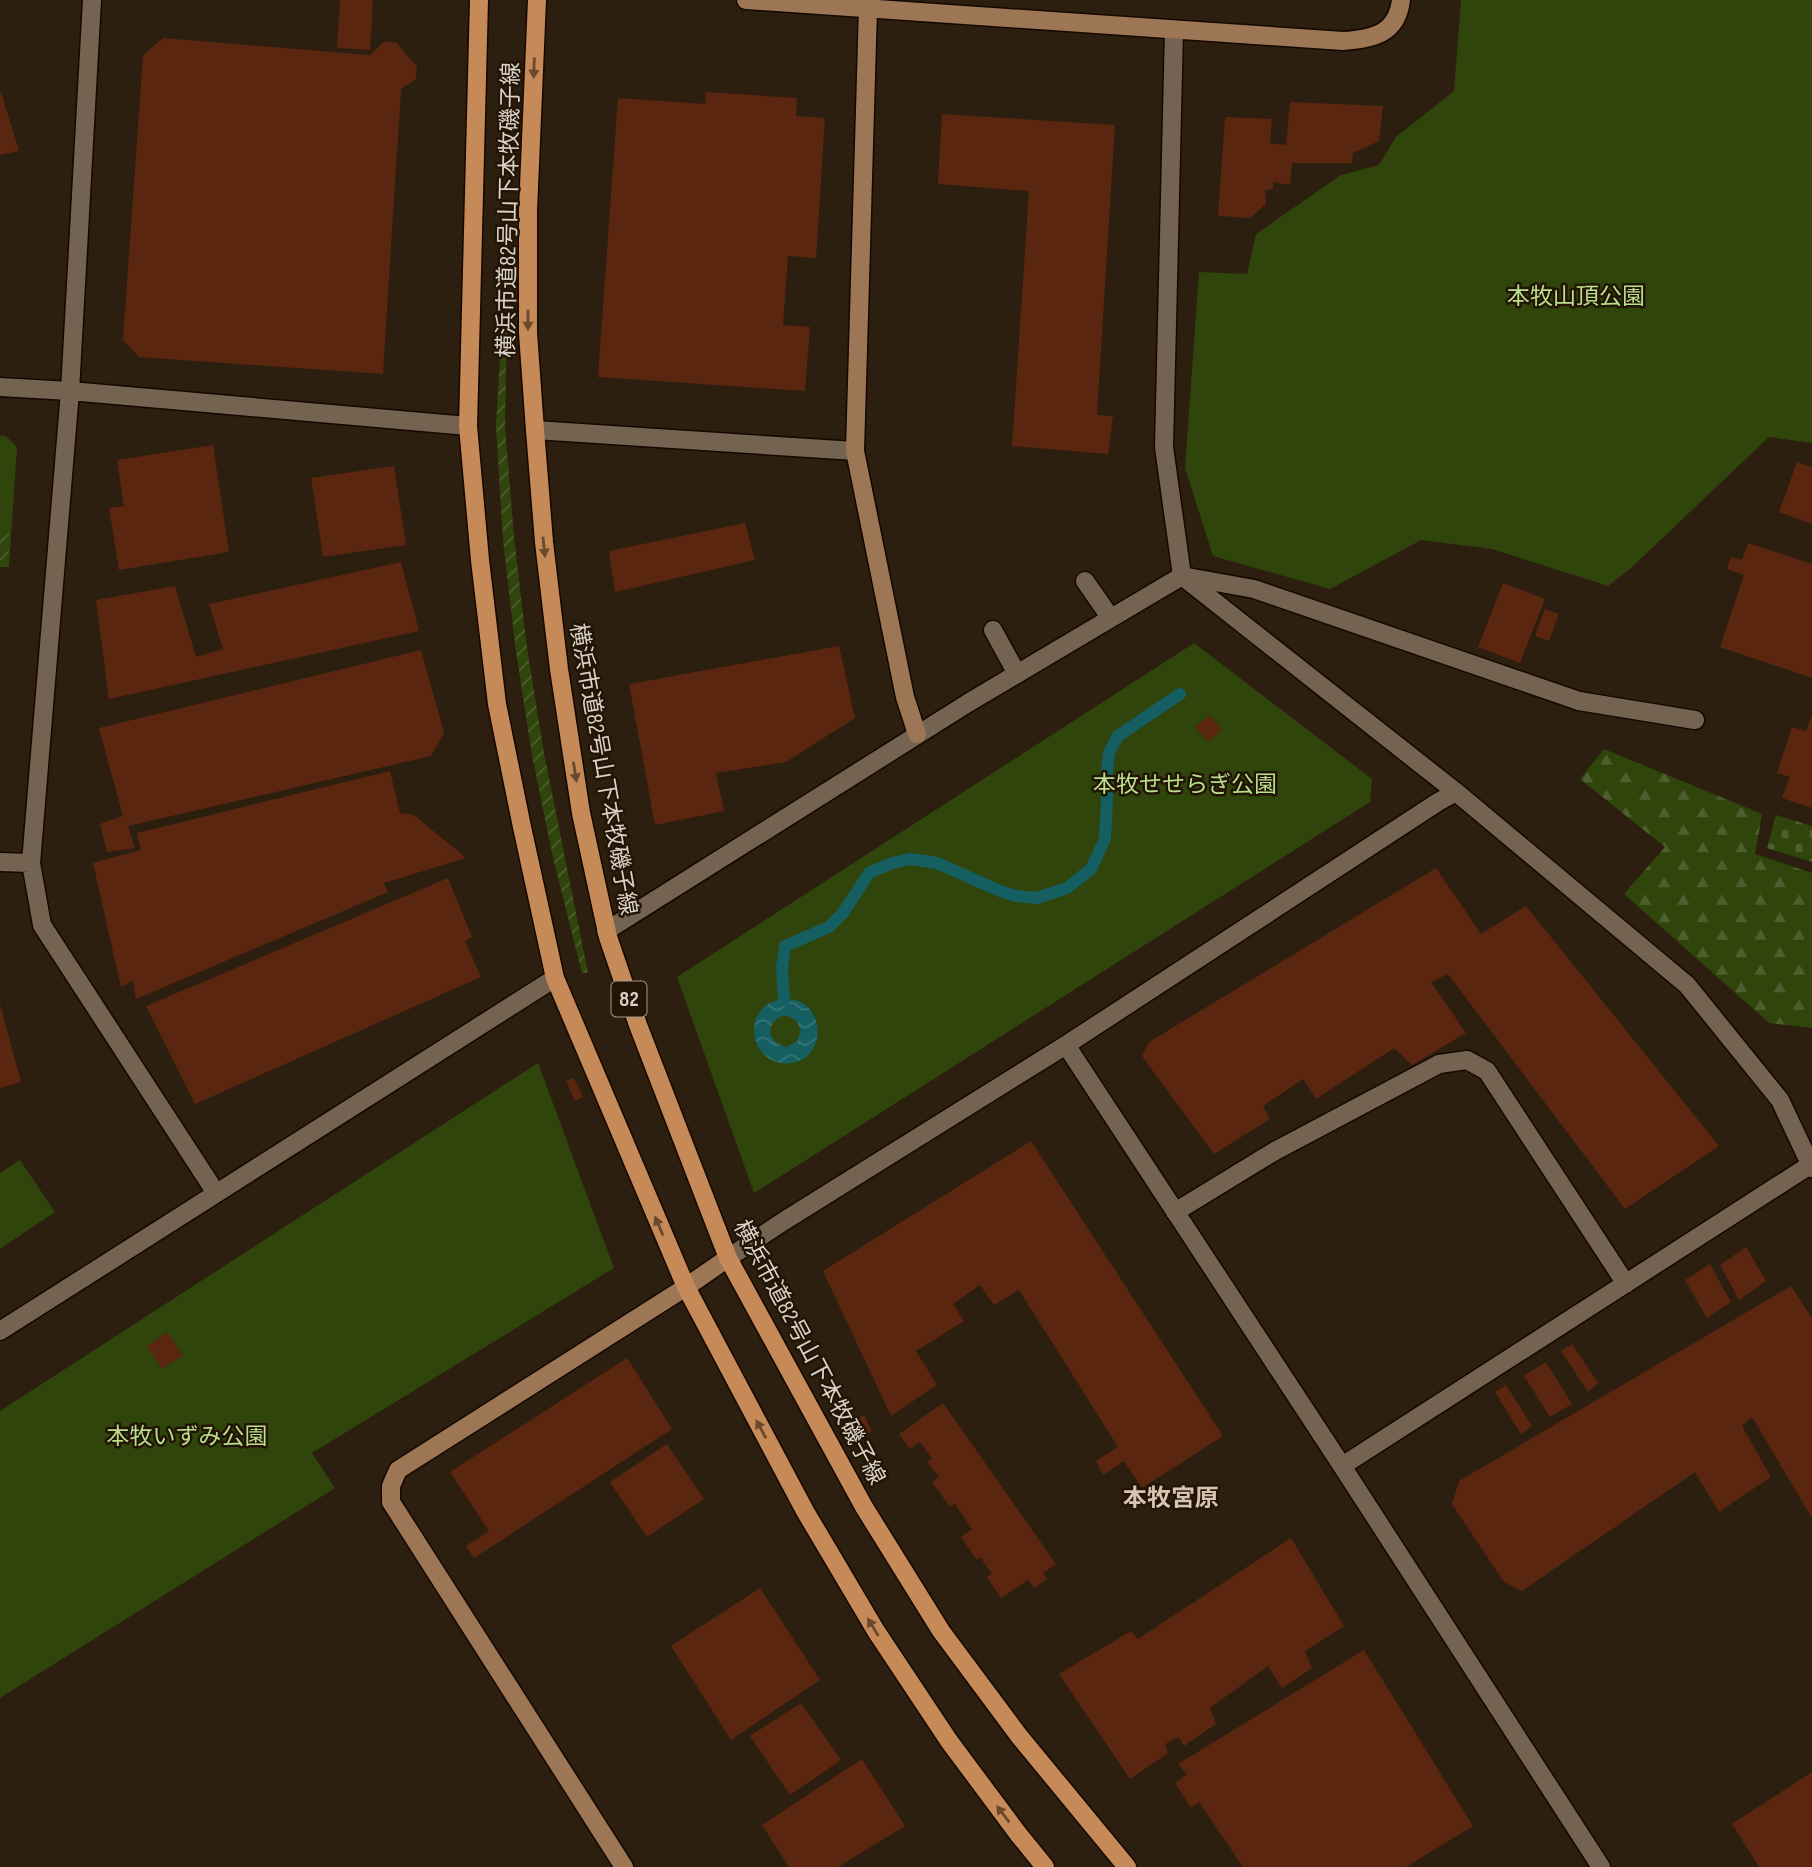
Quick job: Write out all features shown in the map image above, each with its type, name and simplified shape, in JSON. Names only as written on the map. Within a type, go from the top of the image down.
[{"type":"main road","name":"横浜市道82号山下本牧磯子線","points":[[480,0],[468,426],[480,560],[498,704],[555,978],[686,1287],[805,1511],[876,1631],[948,1741],[1045,1867]]},
{"type":"main road","name":"横浜市道82号山下本牧磯子線","points":[[537,0],[528,210],[528,333],[535,430],[544,542],[559,669],[581,813],[606,931],[638,1025],[728,1258],[864,1507],[941,1631],[1019,1736],[1127,1867]]},
{"type":"street","points":[[92,0],[71,391],[31,863],[42,925],[216,1193]]},
{"type":"street","points":[[746,0],[1356,40],[1373,37],[1385,31],[1394,22],[1401,0]]},
{"type":"street","points":[[868,8],[855,451],[905,698],[917,734]]},
{"type":"street","points":[[1174,30],[1164,447],[1182,576],[1456,792],[1687,985],[1780,1100],[1811,1166],[1342,1466]]},
{"type":"street","points":[[0,387],[468,426]]},
{"type":"street","points":[[535,430],[855,451]]},
{"type":"street","points":[[606,931],[917,734],[1182,576],[1254,589],[1578,701],[1695,720]]},
{"type":"street","points":[[1085,581],[1110,617]]},
{"type":"street","points":[[993,630],[1017,674]]},
{"type":"street","points":[[624,1867],[391,1502],[391,1486],[398,1470],[686,1287],[784,1221],[1066,1045],[1456,792]]},
{"type":"street","points":[[0,862],[31,863]]},
{"type":"street","points":[[0,1331],[555,978]]},
{"type":"street","points":[[1066,1045],[1601,1867]]},
{"type":"street","points":[[1175,1212],[1275,1151],[1439,1065],[1467,1060],[1487,1070],[1626,1284]]},
{"type":"green space","name":"本牧山頂公園","points":[[1461,0],[1812,0],[1812,443],[1769,437],[1631,568],[1608,586],[1492,549],[1421,540],[1330,589],[1213,556],[1185,468],[1199,272],[1247,274],[1256,234],[1341,175],[1379,165],[1396,137],[1454,91]]},
{"type":"green space","points":[[502,324],[507,324],[505,426],[527,648],[544,753],[588,973],[582,973],[553,858],[532,755],[516,652],[503,540],[496,426]]},
{"type":"green space","points":[[0,436],[6,436],[17,447],[9,567],[0,567]]},
{"type":"green space","points":[[0,524],[10,534],[8,566],[0,565]]},
{"type":"green space","name":"本牧せせらぎ公園","points":[[1194,643],[1372,779],[1370,802],[754,1193],[677,977]]},
{"type":"green space","points":[[1604,749],[1762,814],[1755,854],[1812,873],[1812,1028],[1769,1023],[1624,894],[1665,847],[1580,779]]},
{"type":"green space","points":[[1776,815],[1812,826],[1812,862],[1767,848]]},
{"type":"green space","name":"本牧いずみ公園","points":[[538,1063],[614,1268],[312,1453],[335,1488],[0,1698],[0,1411]]},
{"type":"green space","points":[[20,1160],[55,1212],[0,1249],[0,1173]]},
{"type":"water","points":[[778,1000],[795,1000],[809,1008],[818,1030],[815,1046],[806,1057],[794,1063],[777,1062],[767,1057],[759,1048],[754,1025],[758,1014]],"holes":[[[785,1015],[796,1020],[801,1030],[797,1041],[787,1047],[775,1041],[770,1032],[774,1022]]]},
{"type":"building","points":[[340,0],[373,0],[370,50],[337,48]]},
{"type":"building","points":[[163,38],[370,55],[385,41],[397,43],[417,67],[416,79],[401,89],[383,374],[139,357],[123,340],[143,55]]},
{"type":"building","points":[[706,92],[797,98],[796,116],[825,118],[816,258],[788,256],[783,325],[810,327],[805,391],[598,377],[618,98],[705,104]]},
{"type":"building","points":[[0,93],[19,151],[0,155]]},
{"type":"building","points":[[1290,102],[1383,106],[1379,141],[1353,153],[1352,163],[1292,163],[1290,185],[1273,182],[1273,189],[1265,190],[1266,204],[1250,218],[1218,216],[1225,117],[1272,119],[1270,143],[1286,145]]},
{"type":"building","points":[[942,114],[1115,125],[1097,415],[1113,416],[1108,454],[1012,446],[1029,191],[938,184]]},
{"type":"building","points":[[213,445],[229,552],[119,570],[109,508],[124,506],[117,460]]},
{"type":"building","points":[[1797,462],[1812,467],[1812,524],[1779,512]]},
{"type":"building","points":[[394,466],[406,545],[323,557],[311,478]]},
{"type":"building","points":[[745,523],[755,560],[615,592],[609,551]]},
{"type":"building","points":[[1748,543],[1812,564],[1812,678],[1720,647],[1744,575],[1727,569],[1731,557],[1742,560]]},
{"type":"building","points":[[401,562],[419,631],[109,699],[96,600],[175,586],[196,657],[223,649],[209,604]]},
{"type":"building","points":[[1503,583],[1545,599],[1520,663],[1478,647]]},
{"type":"building","points":[[1545,609],[1559,614],[1549,641],[1535,636]]},
{"type":"building","points":[[839,646],[855,718],[786,762],[716,773],[724,811],[655,825],[629,684]]},
{"type":"building","points":[[421,650],[444,733],[431,756],[128,826],[135,848],[107,852],[100,824],[123,816],[99,728]]},
{"type":"building","points":[[1210,715],[1222,730],[1208,742],[1195,727]]},
{"type":"building","points":[[1812,715],[1812,808],[1782,798],[1790,777],[1777,773],[1792,727],[1806,731]]},
{"type":"building","points":[[390,771],[400,813],[414,815],[466,858],[384,883],[388,892],[136,999],[133,981],[121,987],[93,863],[141,850],[137,833]]},
{"type":"building","points":[[1436,868],[1481,934],[1526,906],[1719,1146],[1625,1209],[1448,974],[1431,982],[1466,1033],[1412,1065],[1394,1048],[1316,1099],[1303,1079],[1263,1106],[1270,1119],[1214,1154],[1142,1056],[1149,1042]]},
{"type":"building","points":[[448,878],[472,937],[465,941],[481,977],[195,1104],[146,1006]]},
{"type":"building","points":[[0,1004],[21,1082],[0,1088]]},
{"type":"building","points":[[574,1078],[583,1097],[575,1101],[566,1081]]},
{"type":"building","points":[[1031,1141],[1223,1436],[1142,1488],[1124,1461],[1103,1475],[1096,1461],[1118,1447],[1019,1290],[994,1305],[980,1285],[953,1304],[964,1321],[916,1351],[937,1385],[891,1416],[823,1271]]},
{"type":"building","points":[[1746,1247],[1766,1281],[1739,1300],[1720,1265]]},
{"type":"building","points":[[1710,1264],[1731,1302],[1707,1318],[1685,1280]]},
{"type":"building","points":[[1791,1286],[1812,1318],[1812,1518],[1752,1417],[1742,1426],[1771,1477],[1719,1512],[1695,1472],[1522,1591],[1504,1582],[1452,1504],[1459,1481]]},
{"type":"building","points":[[167,1332],[183,1355],[162,1369],[147,1346]]},
{"type":"building","points":[[1572,1344],[1598,1383],[1588,1392],[1561,1351]]},
{"type":"building","points":[[627,1358],[672,1429],[474,1558],[466,1546],[489,1531],[450,1472]]},
{"type":"building","points":[[1546,1362],[1572,1404],[1550,1417],[1524,1376]]},
{"type":"building","points":[[1506,1385],[1532,1426],[1521,1434],[1495,1392]]},
{"type":"building","points":[[943,1403],[1056,1564],[1043,1573],[1047,1579],[1034,1588],[1028,1580],[1001,1598],[987,1577],[992,1574],[980,1557],[977,1560],[961,1537],[972,1529],[955,1504],[950,1507],[932,1482],[939,1477],[927,1462],[932,1459],[920,1442],[910,1449],[899,1434]]},
{"type":"building","points":[[864,1415],[872,1431],[864,1436],[855,1420]]},
{"type":"building","points":[[667,1444],[704,1499],[647,1537],[610,1482]]},
{"type":"building","points":[[1291,1538],[1344,1626],[1305,1651],[1312,1668],[1282,1688],[1268,1666],[1210,1708],[1216,1724],[1184,1746],[1179,1737],[1165,1744],[1168,1753],[1130,1779],[1059,1674],[1131,1631],[1138,1639]]},
{"type":"building","points":[[760,1588],[820,1680],[731,1740],[671,1646]]},
{"type":"building","points":[[1364,1650],[1473,1826],[1406,1867],[1243,1867],[1199,1802],[1191,1808],[1175,1783],[1187,1774],[1178,1764]]},
{"type":"building","points":[[801,1703],[841,1760],[790,1795],[750,1736]]},
{"type":"building","points":[[862,1759],[905,1826],[838,1867],[789,1867],[762,1825]]},
{"type":"building","points":[[1812,1772],[1812,1867],[1759,1867],[1732,1824]]},
{"type":"waterway","points":[[784,1000],[782,967],[785,946],[829,927],[843,913],[869,873],[892,863],[910,859],[937,863],[1016,896],[1037,898],[1067,888],[1091,869],[1105,839],[1109,753],[1118,736],[1180,694]]},
{"type":"district","name":"本牧宮原","points":[[1171,1498]]}]
